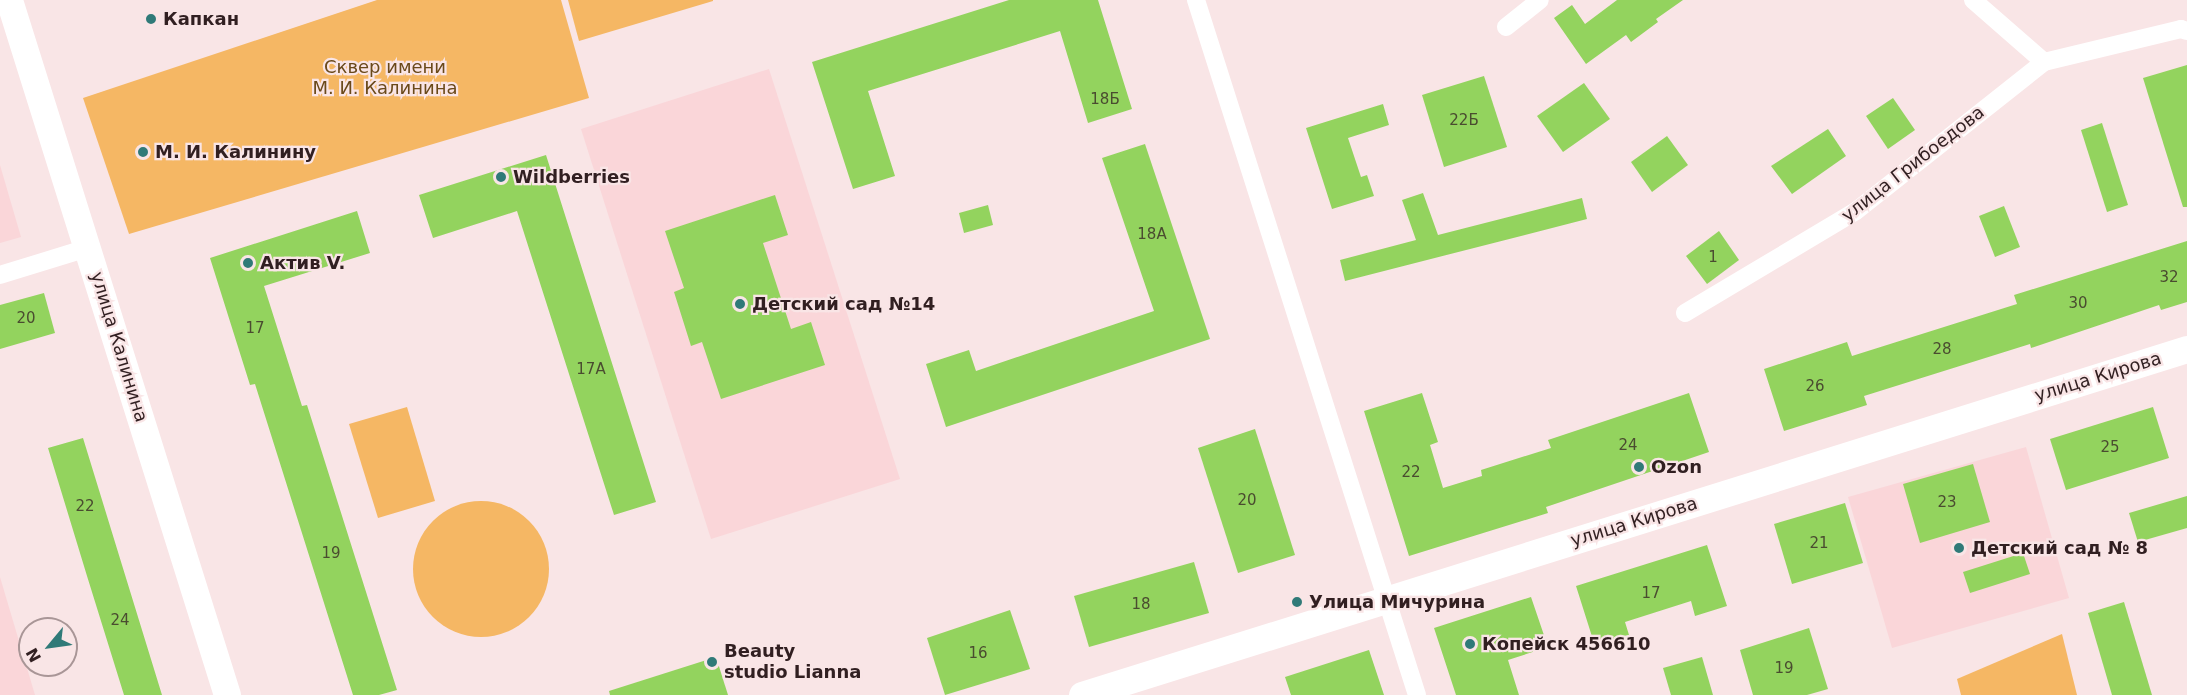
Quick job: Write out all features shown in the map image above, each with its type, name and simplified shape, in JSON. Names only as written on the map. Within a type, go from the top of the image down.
[{"type":"main road","name":"улица Калинина","points":[[9,0],[226,695]]},
{"type":"main road","name":"улица Кирова","points":[[1082,695],[1385,598],[2187,349]]},
{"type":"street","points":[[1196,0],[1417,695]]},
{"type":"street","points":[[1506,27],[1540,0]]},
{"type":"street","points":[[1973,0],[2044,62],[2181,29],[2187,31]]},
{"type":"street","name":"улица Грибоедова","points":[[1685,313],[1856,211],[2044,62]]},
{"type":"street","points":[[0,275],[88,248]]},
{"type":"shaded area","name":"Детский сад №14","points":[[769,69],[900,479],[711,539],[581,129]]},
{"type":"shaded area","points":[[0,165],[21,237],[0,243]]},
{"type":"shaded area","name":"Детский сад № 8","points":[[2026,447],[2069,598],[1892,648],[1848,497]]},
{"type":"shaded area","points":[[0,577],[18,638],[18,677],[30,677],[35,695],[0,695]]},
{"type":"green space","name":"Сквер имени М. И. Калинина","points":[[377,0],[561,0],[589,98],[129,234],[83,98]]},
{"type":"green space","points":[[568,0],[713,0],[713,1],[579,41]]},
{"type":"green space","points":[[407,407],[435,501],[378,518],[349,424]]},
{"type":"green space","points":[[481,501],[507,506],[519,512],[529,521],[538,531],[544,543],[549,569],[544,595],[538,607],[529,617],[519,626],[507,632],[481,637],[455,632],[443,626],[433,617],[424,607],[418,595],[413,569],[418,543],[424,531],[433,521],[443,512],[455,506]]},
{"type":"green space","points":[[2062,634],[2077,695],[1961,695],[1957,679]]},
{"type":"building","points":[[1009,0],[1098,0],[1132,109],[1088,123],[1060,31],[868,91],[895,176],[853,189],[812,62]]},
{"type":"building","points":[[1617,0],[1683,0],[1656,19],[1658,22],[1631,42],[1626,35],[1586,64],[1554,18],[1572,5],[1585,24]]},
{"type":"building","points":[[2187,65],[2187,207],[2183,207],[2143,78]]},
{"type":"building","points":[[1484,76],[1507,147],[1444,167],[1422,95]]},
{"type":"building","points":[[1584,83],[1610,119],[1563,152],[1537,116]]},
{"type":"building","points":[[1893,98],[1915,130],[1888,149],[1866,116]]},
{"type":"building","points":[[1383,104],[1389,125],[1348,138],[1361,177],[1367,175],[1374,196],[1332,209],[1306,128]]},
{"type":"building","points":[[2102,123],[2128,205],[2107,212],[2081,130]]},
{"type":"building","points":[[1828,129],[1846,156],[1792,194],[1771,166]]},
{"type":"building","points":[[1667,136],[1688,165],[1652,192],[1631,162]]},
{"type":"building","points":[[1145,144],[1210,339],[946,427],[926,364],[969,350],[976,371],[1154,311],[1102,158]]},
{"type":"building","points":[[546,155],[656,502],[614,515],[517,211],[433,238],[419,195]]},
{"type":"building","points":[[1423,193],[1438,235],[1582,198],[1587,219],[1345,281],[1340,260],[1416,240],[1402,200]]},
{"type":"building","points":[[775,195],[788,235],[763,243],[791,329],[811,322],[825,365],[721,399],[702,342],[691,346],[674,292],[684,288],[665,231]]},
{"type":"building","points":[[988,205],[993,225],[964,233],[959,213]]},
{"type":"building","points":[[2004,206],[2020,247],[1995,257],[1979,216]]},
{"type":"building","points":[[357,211],[370,253],[264,286],[302,406],[307,405],[397,690],[379,695],[353,695],[255,384],[250,385],[210,258]]},
{"type":"building","points":[[1719,231],[1739,260],[1707,284],[1686,256]]},
{"type":"building","points":[[2187,241],[2187,302],[2161,310],[2159,305],[2031,348],[2030,344],[1864,396],[1867,405],[1784,431],[1764,369],[1847,342],[1852,356],[2017,304],[2014,295]]},
{"type":"building","points":[[44,293],[55,333],[0,349],[0,305]]},
{"type":"building","points":[[1422,393],[1438,442],[1430,445],[1443,488],[1482,476],[1481,470],[1551,448],[1548,440],[1689,393],[1709,452],[1546,507],[1548,513],[1409,556],[1364,411]]},
{"type":"building","points":[[2153,407],[2169,458],[2066,490],[2050,439]]},
{"type":"building","points":[[1255,429],[1295,555],[1238,573],[1198,448]]},
{"type":"building","points":[[83,438],[162,695],[124,695],[87,576],[48,448]]},
{"type":"building","points":[[1973,464],[1990,522],[1920,543],[1903,484]]},
{"type":"building","points":[[2187,496],[2187,528],[2138,542],[2129,513]]},
{"type":"building","points":[[1845,503],[1863,563],[1792,584],[1774,524]]},
{"type":"building","points":[[1707,545],[1727,606],[1695,616],[1691,601],[1625,622],[1629,635],[1595,646],[1576,586]]},
{"type":"building","points":[[2023,553],[2030,574],[1970,593],[1963,572]]},
{"type":"building","points":[[1194,562],[1209,613],[1089,647],[1074,596]]},
{"type":"building","points":[[1531,597],[1548,647],[1508,660],[1519,695],[1456,695],[1434,628]]},
{"type":"building","points":[[2124,602],[2152,695],[2112,695],[2088,613]]},
{"type":"building","points":[[1010,610],[1030,669],[945,695],[927,638]]},
{"type":"building","points":[[1809,628],[1828,689],[1807,695],[1753,695],[1740,650]]},
{"type":"building","points":[[1369,650],[1384,695],[1291,695],[1285,677]]},
{"type":"building","points":[[716,657],[728,695],[610,695],[609,691]]},
{"type":"building","points":[[1702,657],[1713,695],[1671,695],[1663,668]]},
{"type":"place","name":"Капкан","points":[[151,19]]},
{"type":"place","name":"М. И. Калинину","points":[[143,152]]},
{"type":"place","name":"Wildberries","points":[[501,177]]},
{"type":"place","name":"Актив V.","points":[[248,263]]},
{"type":"place","name":"Детский сад №14","points":[[740,304]]},
{"type":"place","name":"Ozon","points":[[1639,467]]},
{"type":"place","name":"Детский сад № 8","points":[[1959,548]]},
{"type":"place","name":"Улица Мичурина","points":[[1297,602]]},
{"type":"place","name":"Копейск 456610","points":[[1470,644]]},
{"type":"place","name":"Beauty studio Lianna","points":[[712,662]]}]
